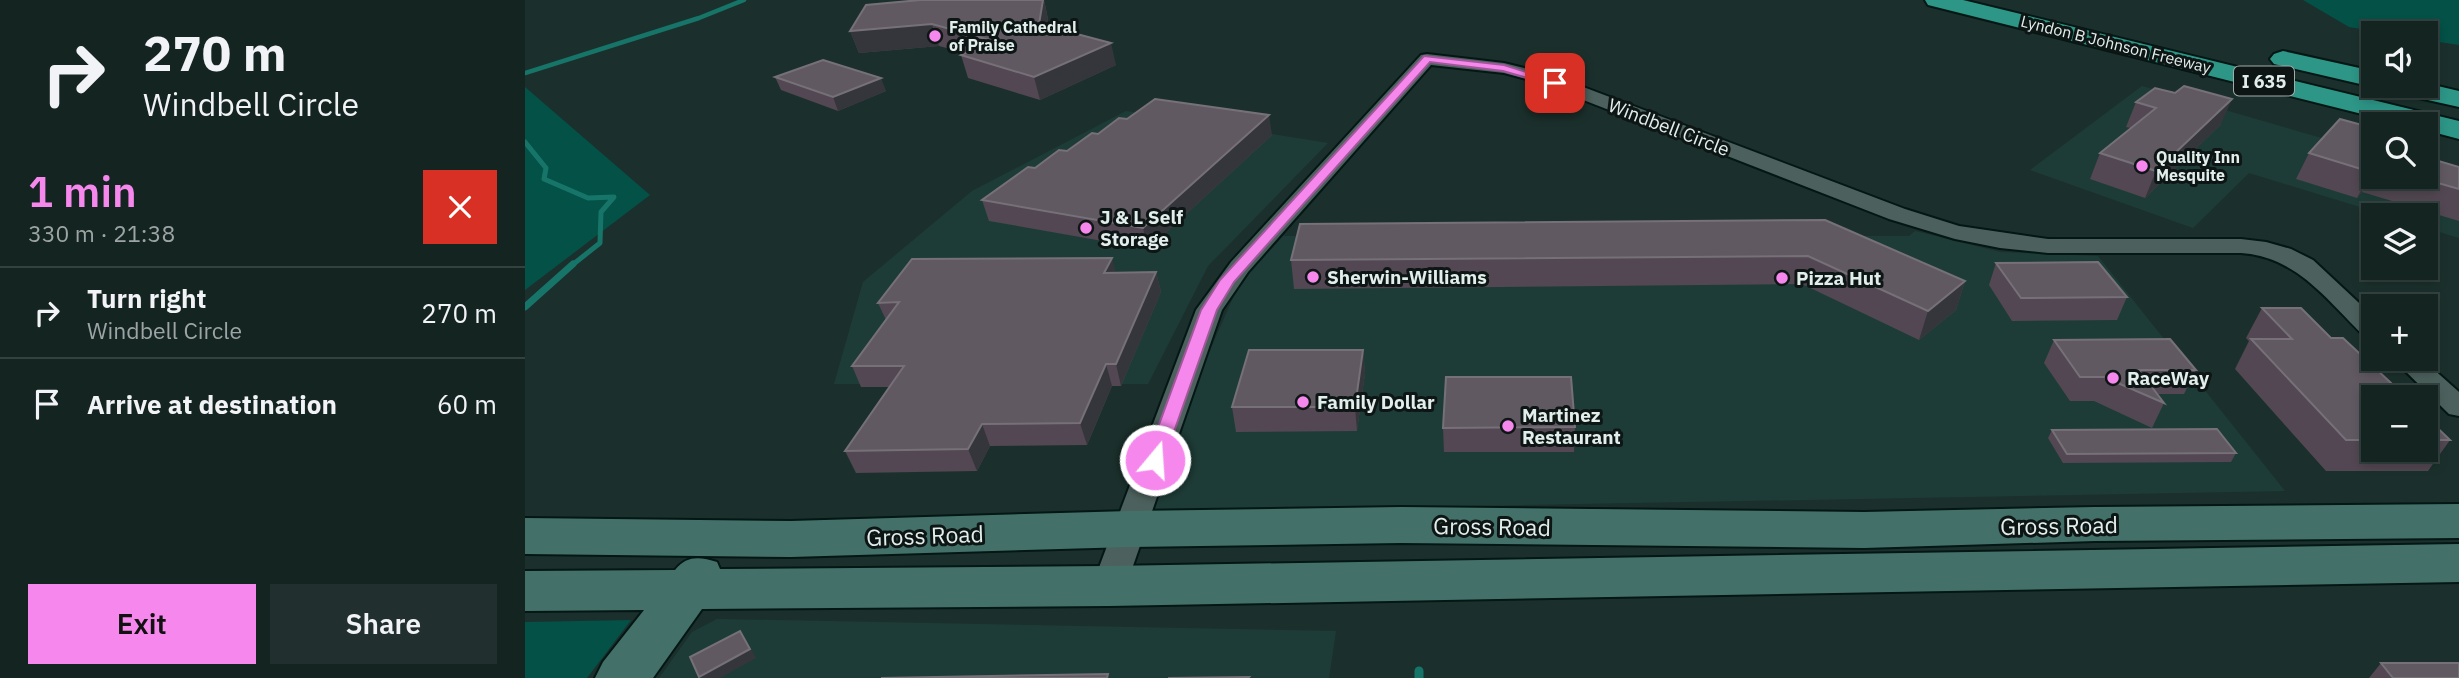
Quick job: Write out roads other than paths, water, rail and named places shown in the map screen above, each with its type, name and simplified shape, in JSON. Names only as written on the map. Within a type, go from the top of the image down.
[{"type":"highway","name":"Lyndon B Johnson Freeway","points":[[1936,0],[2070,23],[2361,82]]},
{"type":"highway","name":"Lyndon B Johnson Freeway","points":[[2016,0],[2070,23],[2459,130]]},
{"type":"highway","points":[[2070,23],[2153,30]]},
{"type":"highway","points":[[2070,23],[2168,65],[2361,120]]},
{"type":"highway","points":[[2260,54],[2361,76]]},
{"type":"highway","points":[[2438,94],[2459,99]]},
{"type":"highway","name":"Lyndon B Johnson Freeway","points":[[2427,98],[2459,106]]},
{"type":"highway","points":[[2438,142],[2459,148]]},
{"type":"main road","name":"Gross Road","points":[[525,536],[729,539],[1401,525],[1817,530],[2095,524],[2459,521]]},
{"type":"main road","points":[[1590,578],[1593,568],[1623,555],[1650,552],[1751,553],[1817,530]]},
{"type":"main road","points":[[622,678],[687,590],[729,539]]},
{"type":"main road","points":[[525,591],[1109,586],[2459,563]]},
{"type":"street","name":"Windbell Circle","points":[[1109,586],[1194,346],[1219,293],[1239,267],[1427,59],[1504,68],[1542,78],[1897,214],[1967,235],[2048,246],[2241,246],[2267,249],[2305,265],[2361,319]]},
{"type":"street","points":[[2419,371],[2459,407]]},
{"type":"waterway","points":[[525,73],[699,18],[744,0]]},
{"type":"waterway","points":[[525,142],[546,168],[544,179],[588,198],[614,197],[601,212],[600,243],[571,266]]},
{"type":"waterway","points":[[525,307],[573,264]]},
{"type":"waterway","points":[[1419,671],[1419,678]]},
{"type":"place","name":"Family Cathedral of Praise","points":[[935,36]]},
{"type":"place","name":"Quality Inn Mesquite","points":[[2142,166]]},
{"type":"place","name":"J & L Self Storage","points":[[1086,228]]},
{"type":"place","name":"Sherwin-Williams","points":[[1313,277]]},
{"type":"place","name":"Pizza Hut","points":[[1782,278]]},
{"type":"place","name":"RaceWay","points":[[2113,378]]},
{"type":"place","name":"Family Dollar","points":[[1303,402]]},
{"type":"place","name":"Martinez Restaurant","points":[[1508,426]]}]
